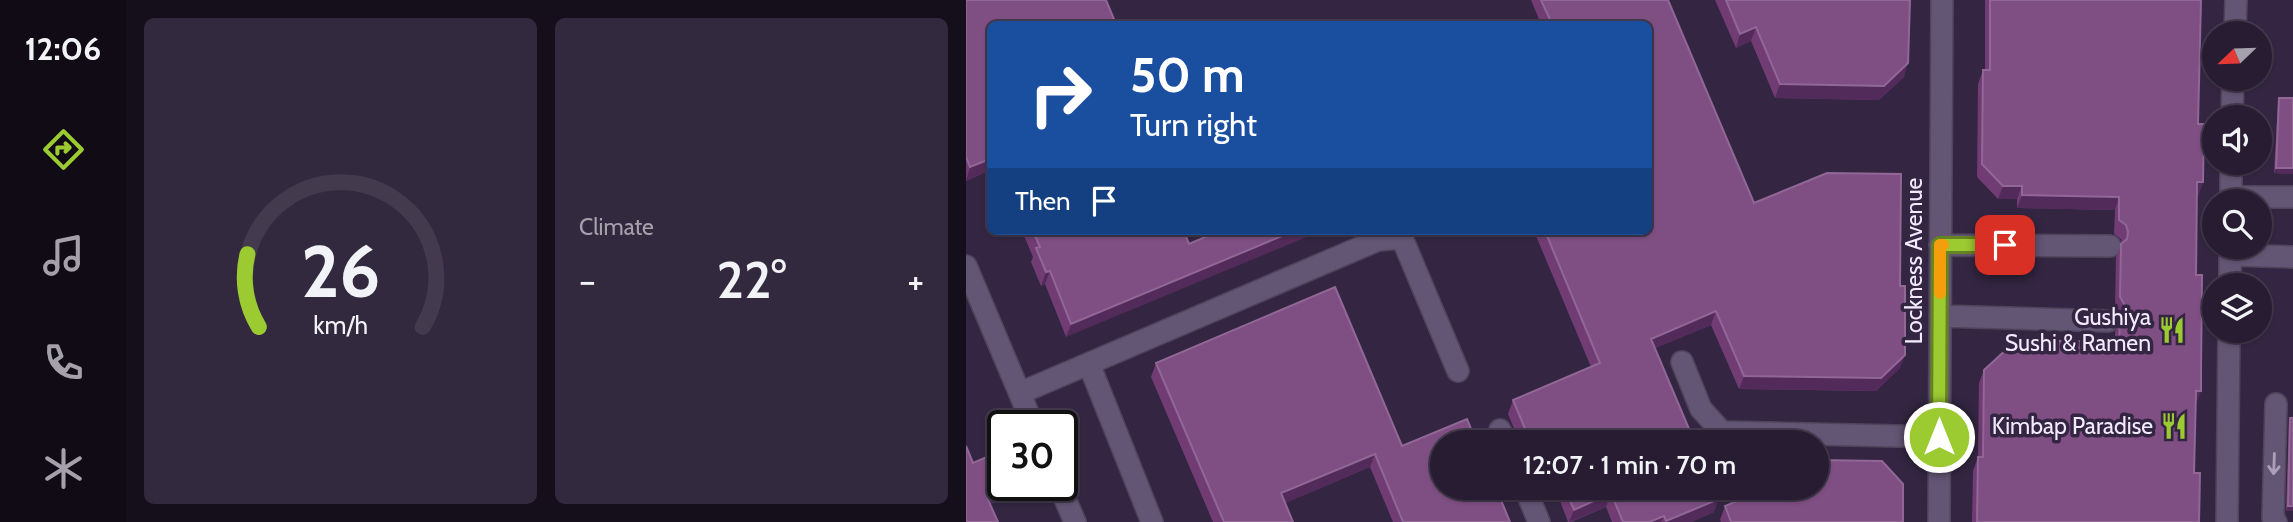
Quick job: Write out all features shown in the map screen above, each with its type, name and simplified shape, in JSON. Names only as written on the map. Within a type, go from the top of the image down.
[{"type":"street","name":"Lockness Avenue","points":[[1939,522],[1942,0]]},
{"type":"street","points":[[2235,21],[2236,0]]},
{"type":"street","points":[[2272,198],[2293,197]]},
{"type":"street","points":[[1020,393],[1378,240],[1402,238],[1458,371]]},
{"type":"street","points":[[1940,245],[2110,246]]},
{"type":"street","points":[[2272,255],[2293,257]]},
{"type":"street","points":[[966,266],[1027,410]]},
{"type":"street","points":[[1940,316],[2108,321]]},
{"type":"street","points":[[2227,522],[2229,343]]},
{"type":"street","points":[[1682,362],[1702,410],[1722,432],[1939,437]]},
{"type":"street","points":[[1088,364],[1152,522]]},
{"type":"street","points":[[2276,404],[2273,518],[2276,522]]},
{"type":"street","points":[[1530,500],[1539,522]]},
{"type":"street","points":[[1065,501],[1074,522]]},
{"type":"building","points":[[966,0],[1106,0],[1115,21],[987,21],[987,160],[970,167],[966,157]]},
{"type":"building","points":[[1541,0],[1668,0],[1754,203],[1827,173],[1901,174],[1900,286],[1905,286],[1905,355],[1881,378],[1744,376],[1716,311],[1651,339],[1690,430],[1526,430],[1513,400],[1600,363],[1547,235],[1652,235],[1652,21],[1551,21]]},
{"type":"building","points":[[1726,0],[1910,0],[1908,63],[1884,86],[1780,84],[1756,27],[1740,34]]},
{"type":"building","points":[[1990,0],[2201,0],[2198,124],[2202,124],[2203,182],[2197,182],[2196,275],[2202,275],[2201,391],[2196,391],[2194,473],[2200,473],[2199,522],[1977,522],[1978,457],[1983,457],[1984,370],[2008,348],[2026,348],[2026,340],[2119,342],[2120,319],[2126,307],[2120,297],[2121,244],[2127,239],[2128,232],[2126,225],[2119,220],[2119,197],[2022,195],[2022,186],[2003,186],[1982,164],[1983,70],[1990,70]]},
{"type":"building","points":[[2279,98],[2293,98],[2293,168],[2276,168]]},
{"type":"building","points":[[1035,235],[1186,235],[1189,244],[1210,235],[1284,235],[1071,324],[1050,271],[1046,272],[1036,248],[1040,247]]},
{"type":"building","points":[[1335,287],[1402,446],[1430,434],[1430,500],[1501,500],[1510,522],[1403,522],[1375,454],[1281,493],[1293,522],[1224,522],[1156,363]]},
{"type":"building","points":[[2290,418],[2293,418],[2293,506],[2288,506]]},
{"type":"building","points":[[1467,419],[1472,430],[1441,430]]},
{"type":"building","points":[[966,446],[973,463],[987,457],[987,501],[998,522],[966,522]]},
{"type":"building","points":[[1829,460],[1882,461],[1903,484],[1903,522],[1731,522],[1725,506],[1739,500],[1829,500]]},
{"type":"building","points":[[1570,500],[1596,500],[1574,510]]},
{"type":"building","points":[[1614,500],[1717,500],[1666,521],[1664,516],[1649,522],[1623,522]]},
{"type":"slow traffic","points":[[1940,293],[1940,245],[1943,245]]},
{"type":"place","name":"Gushiya Sushi & Ramen","points":[[2172,330]]},
{"type":"place","name":"Kimbap Paradise","points":[[2174,426]]},
{"type":"route","points":[[1939,437],[1940,245],[2005,245]]}]
